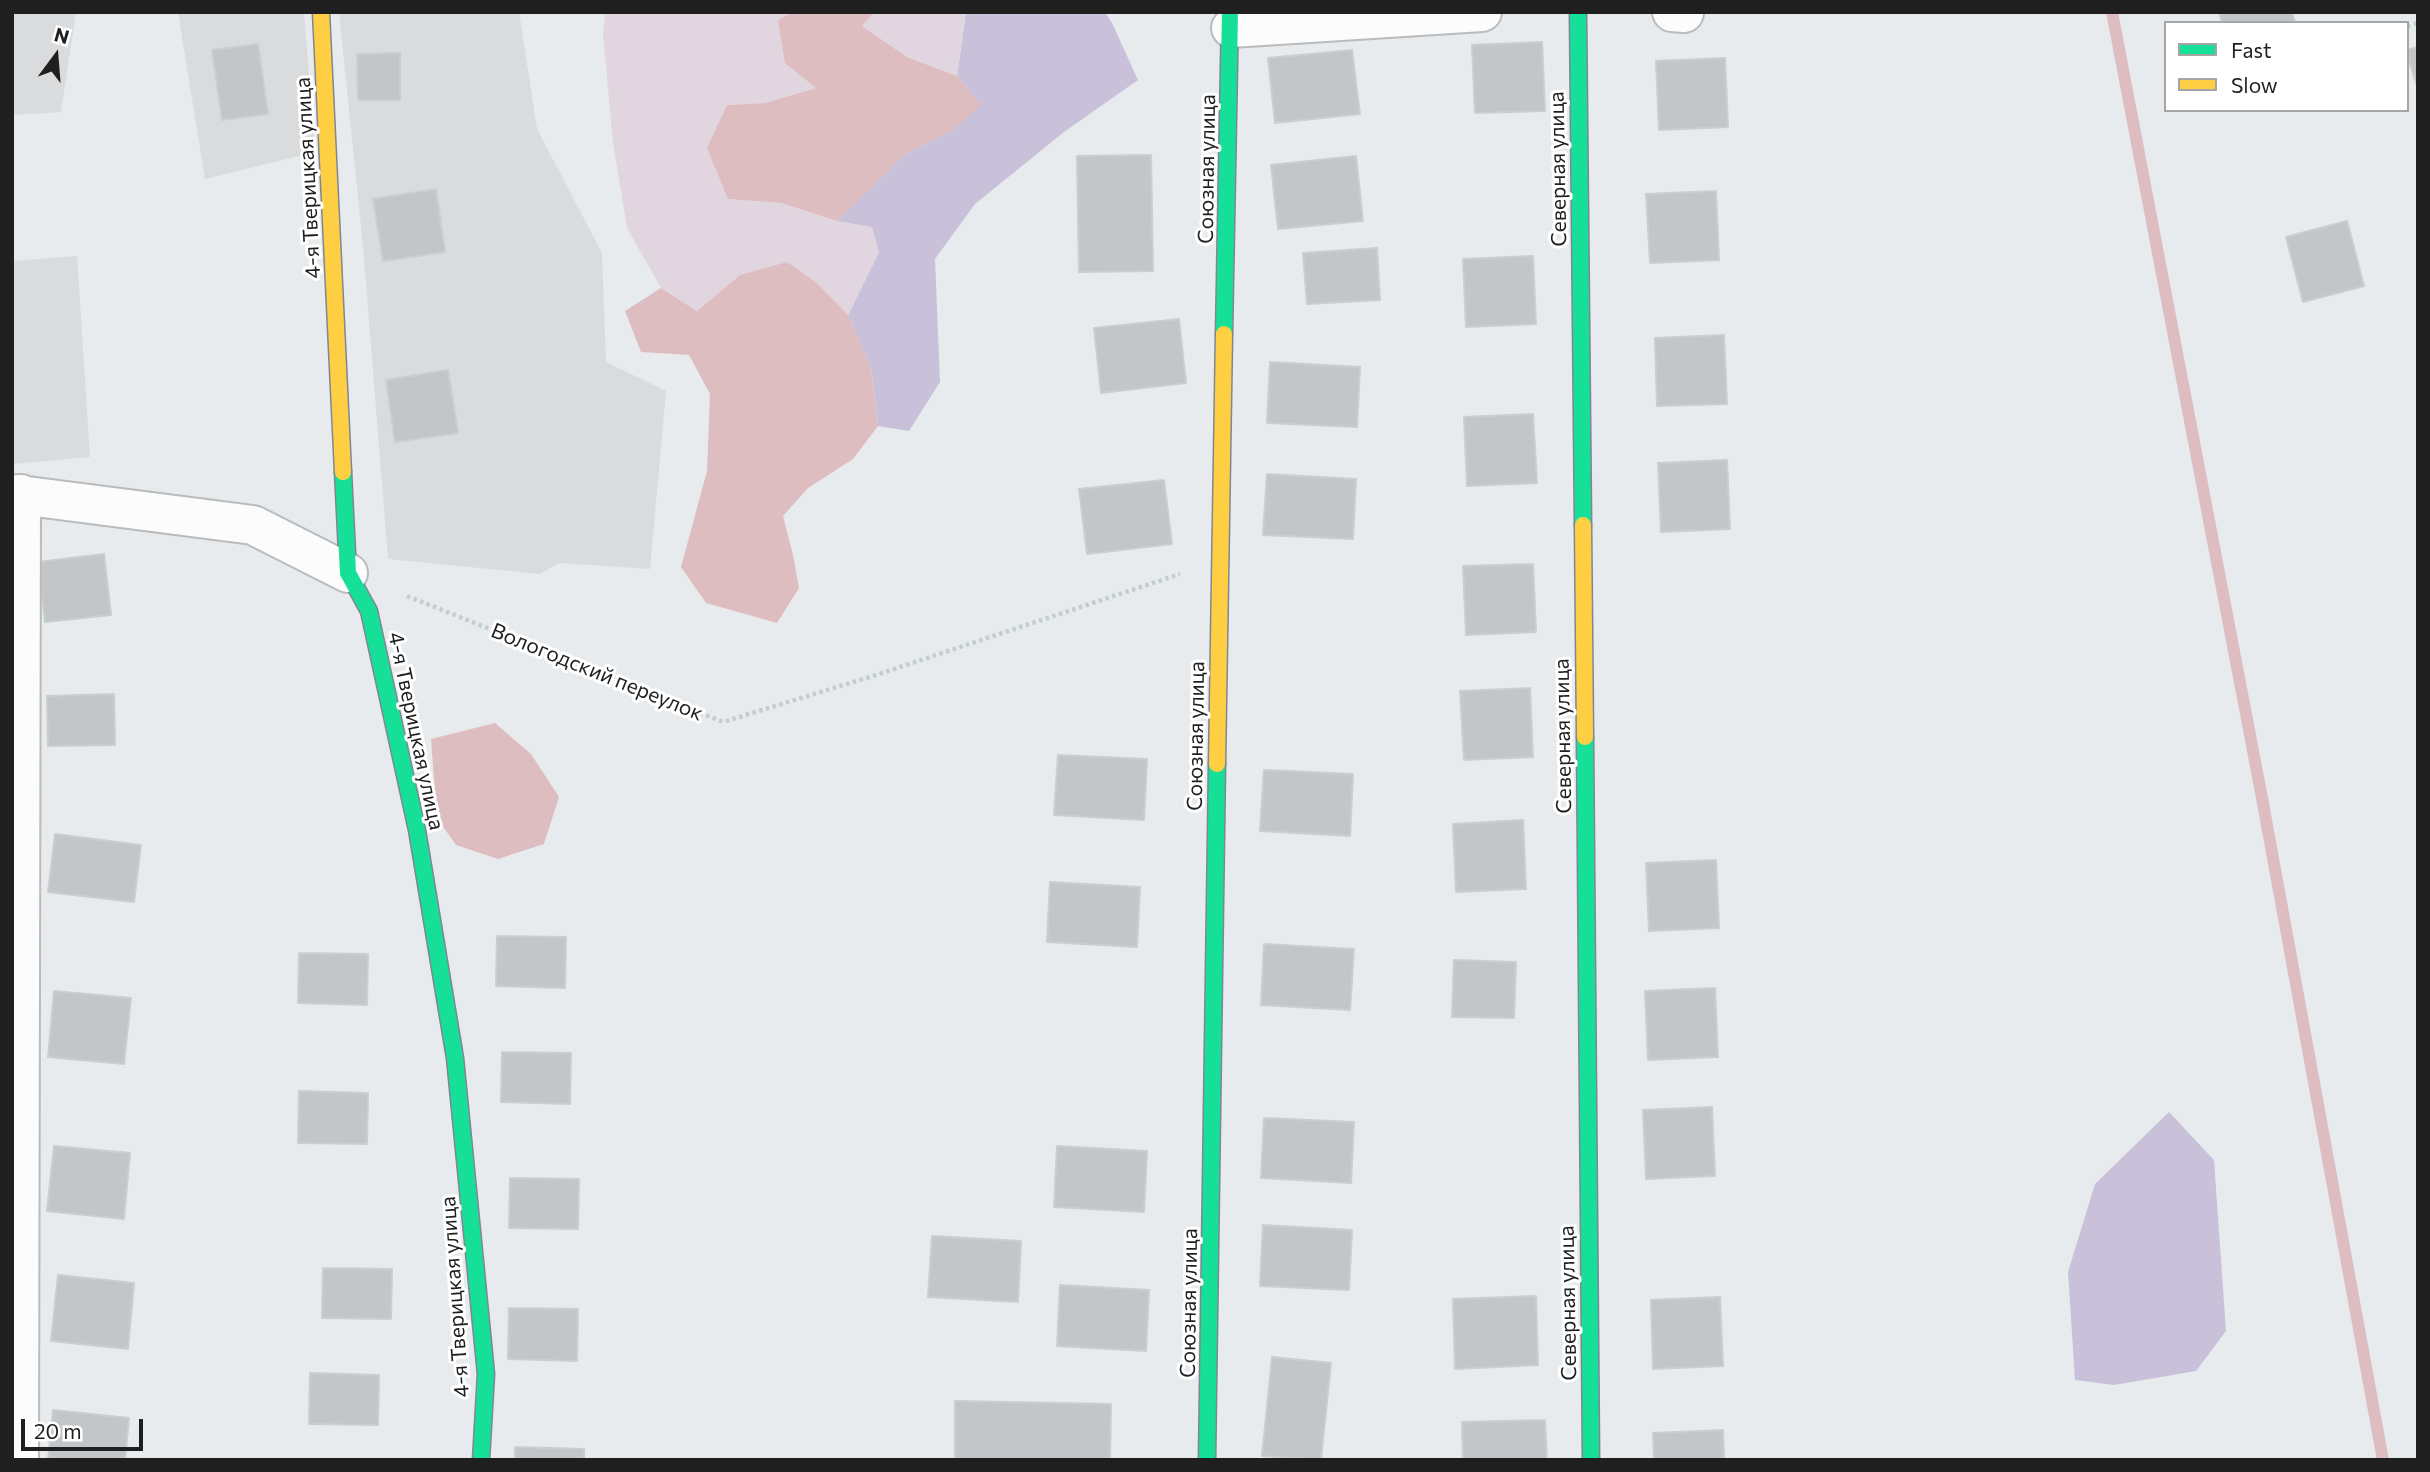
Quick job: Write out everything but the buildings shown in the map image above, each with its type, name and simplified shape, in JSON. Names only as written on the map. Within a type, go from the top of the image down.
[{"type":"street","name":"4-я Тверицкая улица","points":[[321,12],[348,573],[369,611],[415,817],[456,1059],[486,1374],[481,1460]]},
{"type":"street","points":[[1231,20],[1482,12]]},
{"type":"street","name":"Северная улица","points":[[1578,12],[1591,1460]]},
{"type":"street","points":[[1672,12],[1684,13]]},
{"type":"street","name":"Союзная улица","points":[[1208,1460],[1220,559],[1231,20]]},
{"type":"street","points":[[19,1460],[17,494],[253,525],[348,573]]},
{"type":"path","name":"Вологодский переулок","points":[[348,573],[723,722],[992,638],[1158,583],[1220,559]]},
{"type":"shaded area","points":[[12,12],[76,12],[61,112],[12,115]]},
{"type":"shaded area","points":[[178,12],[304,12],[315,152],[205,179]]},
{"type":"shaded area","points":[[339,12],[519,12],[537,129],[602,253],[606,362],[666,391],[650,569],[559,563],[540,574],[388,559],[363,246]]},
{"type":"shaded area","points":[[605,12],[793,12],[778,20],[816,88],[765,103],[727,105],[728,199],[781,203],[837,221],[872,227],[879,252],[848,315],[818,284],[740,275],[697,311],[661,288],[627,228],[613,143],[603,34]]},
{"type":"shaded area","points":[[793,12],[874,12],[862,26],[907,57],[957,76],[981,105],[954,129],[904,155],[837,221],[781,203],[728,199],[707,148],[727,105],[765,103],[816,88],[785,63],[778,20]]},
{"type":"shaded area","points":[[874,12],[966,12],[957,76],[907,57],[862,26]]},
{"type":"shaded area","points":[[966,12],[1105,12],[1138,80],[1064,132],[975,204],[935,259],[940,382],[909,431],[878,426],[871,368],[848,315],[879,252],[837,221],[904,155],[954,129],[980,104],[957,76]]},
{"type":"shaded area","points":[[77,256],[90,457],[12,464],[12,261]]},
{"type":"shaded area","points":[[787,262],[818,284],[848,315],[871,368],[878,426],[853,459],[808,488],[783,516],[799,588],[777,623],[706,603],[681,567],[707,471],[710,394],[689,355],[641,352],[625,311],[661,288],[697,311],[740,275]]},
{"type":"shaded area","points":[[495,723],[531,754],[559,797],[544,844],[498,859],[456,845],[437,818],[431,739]]},
{"type":"shaded area","points":[[2169,1112],[2214,1160],[2226,1331],[2196,1371],[2114,1385],[2075,1380],[2068,1272],[2095,1184]]},
{"type":"waterway","points":[[2112,12],[2262,798],[2383,1460]]},
{"type":"traffic: fast","points":[[1224,334],[1230,12]]},
{"type":"traffic: fast","points":[[1578,12],[1583,525]]},
{"type":"traffic: fast","points":[[343,472],[348,573],[369,611],[417,830],[455,1058],[486,1374],[481,1460]]},
{"type":"traffic: fast","points":[[1585,737],[1591,1460]]},
{"type":"traffic: fast","points":[[1207,1460],[1217,764]]},
{"type":"traffic: slow","points":[[321,12],[343,472]]},
{"type":"traffic: slow","points":[[1217,764],[1224,334]]},
{"type":"traffic: slow","points":[[1583,525],[1585,737]]}]
